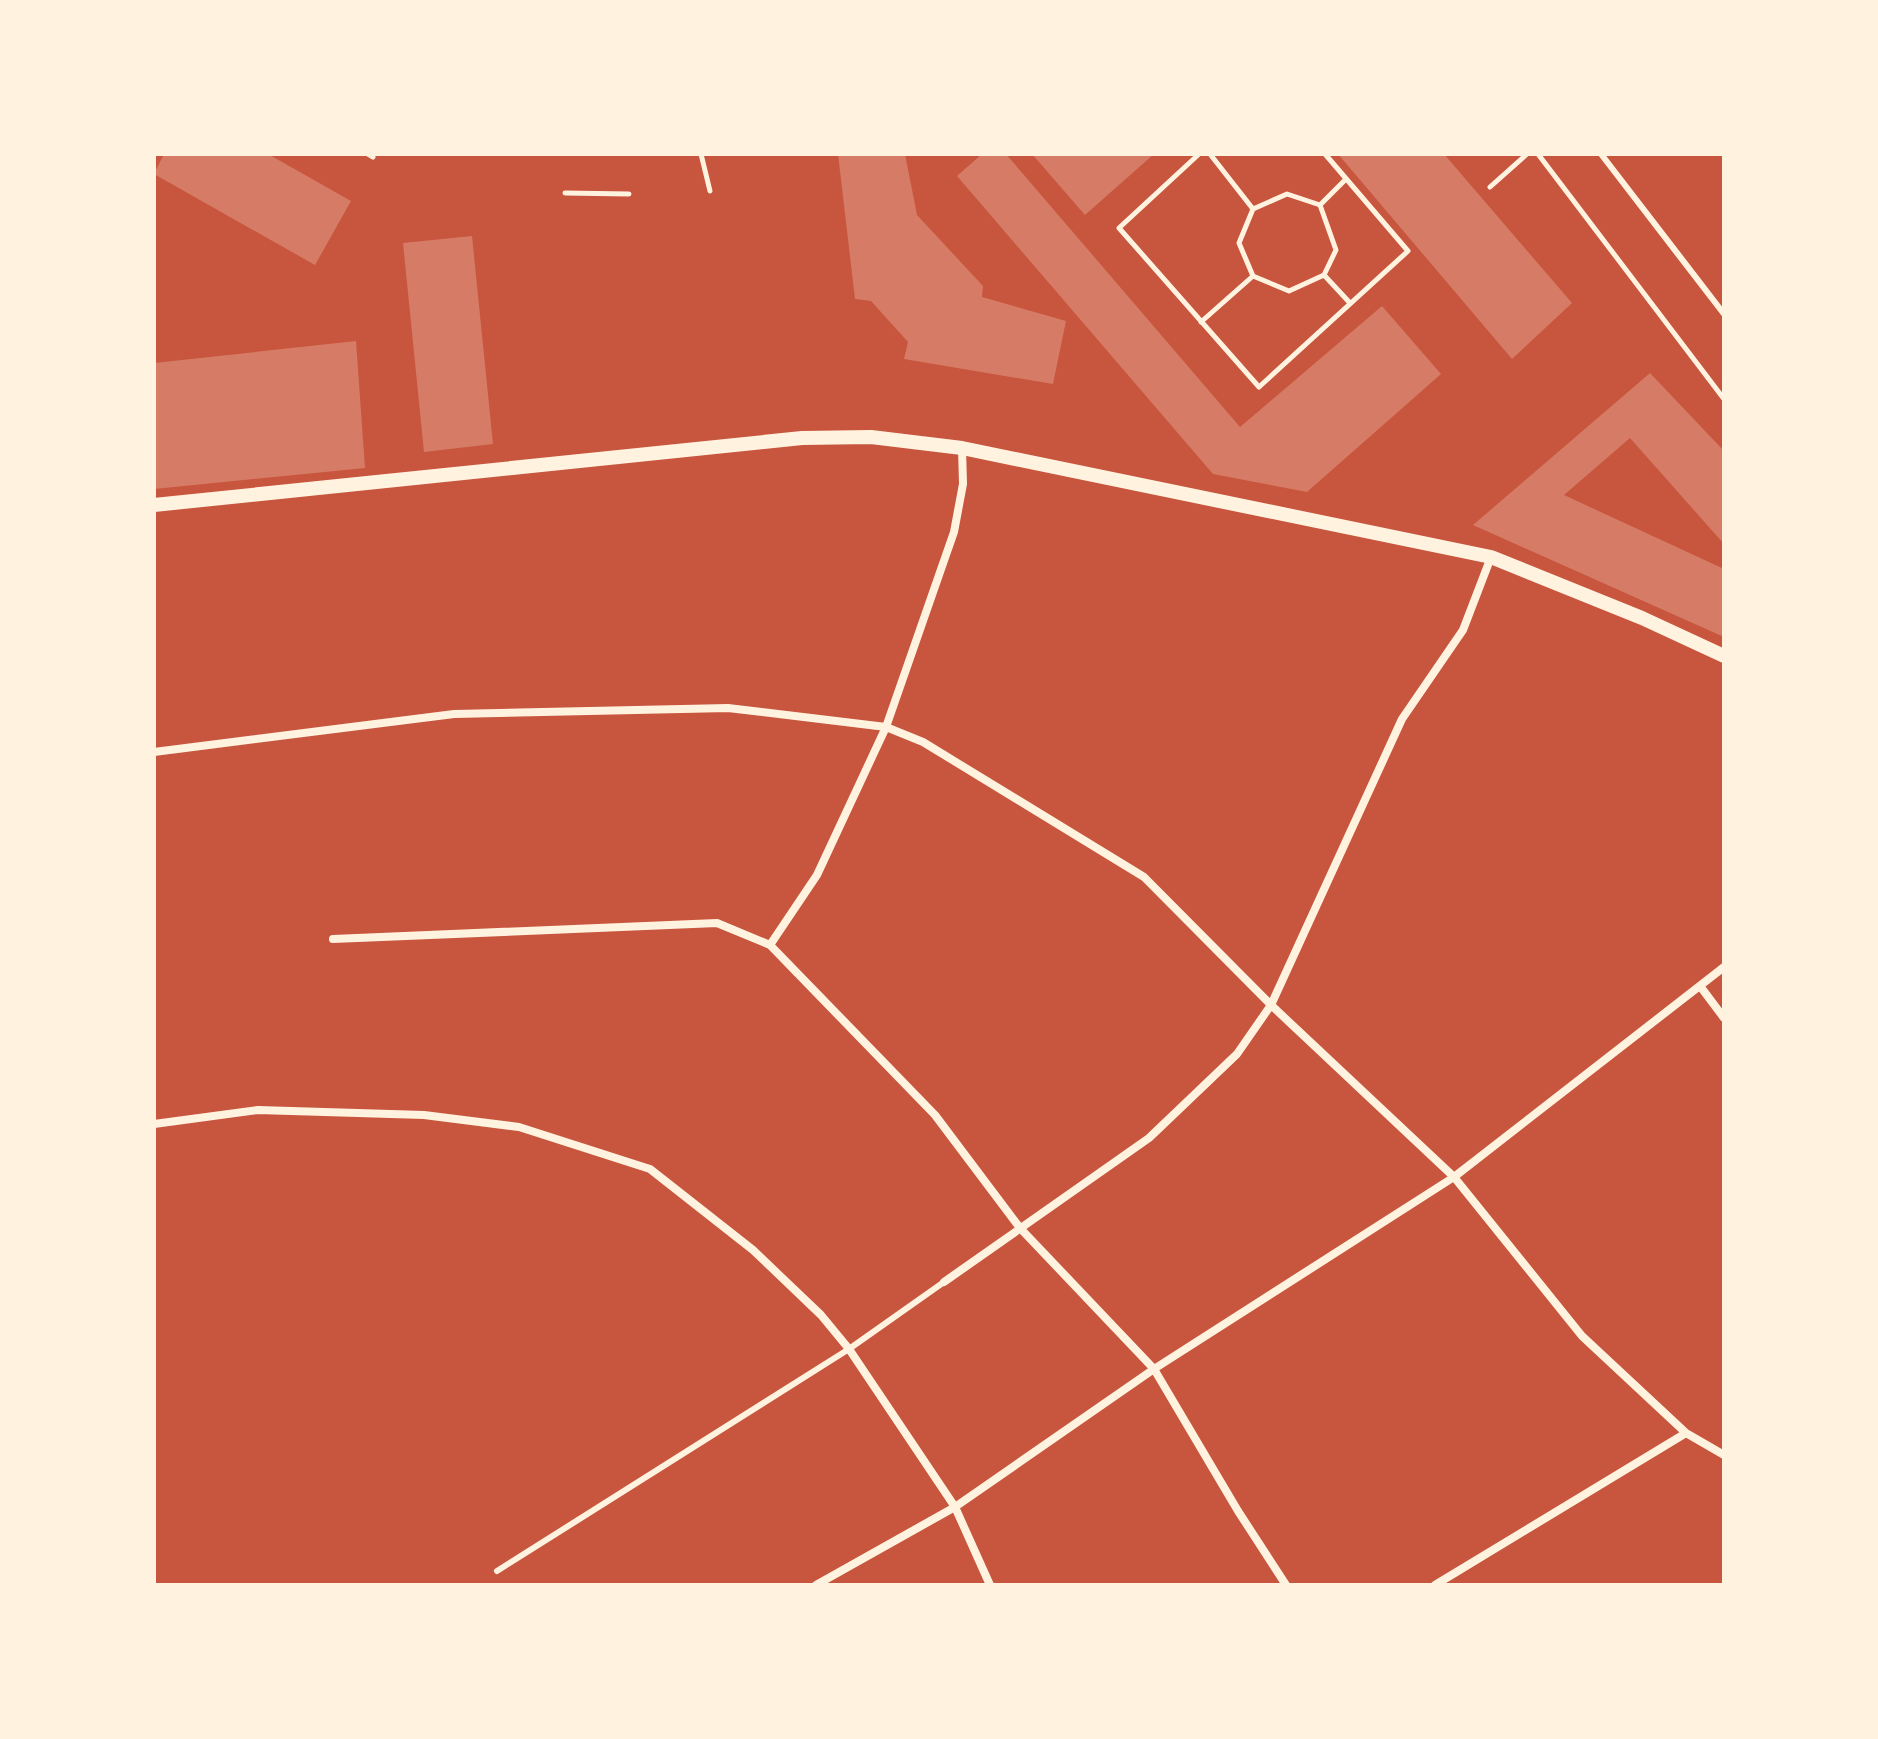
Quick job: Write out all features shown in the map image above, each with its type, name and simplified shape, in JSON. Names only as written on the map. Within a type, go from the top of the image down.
[{"type":"street","points":[[154,505],[802,438],[871,437],[962,448],[1491,557],[1642,618],[1724,656]]},
{"type":"street","points":[[770,945],[817,875],[886,727],[954,532],[963,484],[962,448]]},
{"type":"street","points":[[944,1282],[1149,1138],[1237,1054],[1271,1005],[1402,719],[1463,630],[1491,557]]},
{"type":"street","points":[[154,752],[454,714],[728,708],[886,727],[923,742],[1144,877],[1271,1005],[1454,1177],[1582,1336],[1686,1433],[1724,1455]]},
{"type":"street","points":[[333,939],[717,923],[770,945],[935,1115],[1020,1228],[1154,1369],[1286,1585]]},
{"type":"street","points":[[816,1585],[955,1507],[1154,1369],[1454,1177],[1724,967]]},
{"type":"street","points":[[1700,986],[1724,1018]]},
{"type":"street","points":[[154,1124],[258,1110],[424,1115],[519,1127],[650,1169],[753,1250],[821,1315],[849,1349],[955,1507],[990,1585]]},
{"type":"street","points":[[1435,1585],[1686,1433]]},
{"type":"lane","points":[[1601,154],[1724,314]]},
{"type":"lane","points":[[497,1571],[849,1349],[944,1282]]},
{"type":"path","points":[[701,154],[710,191]]},
{"type":"path","points":[[1199,154],[1119,228],[1259,387],[1408,251],[1325,154]]},
{"type":"path","points":[[1210,154],[1253,209]]},
{"type":"path","points":[[1490,187],[1527,154]]},
{"type":"path","points":[[1538,154],[1724,399]]},
{"type":"path","points":[[1320,205],[1346,179]]},
{"type":"path","points":[[565,193],[629,194]]},
{"type":"path","points":[[1287,194],[1320,205],[1336,250],[1324,275],[1289,291],[1253,276],[1239,243],[1253,209],[1287,194]]},
{"type":"path","points":[[1324,275],[1351,303]]},
{"type":"path","points":[[1201,322],[1253,276]]},
{"type":"building","points":[[164,154],[268,154],[351,201],[315,265],[154,174]]},
{"type":"building","points":[[838,154],[905,154],[917,215],[983,286],[982,297],[1066,321],[1053,384],[904,359],[908,342],[871,301],[855,299]]},
{"type":"building","points":[[982,154],[1006,154],[1240,427],[1382,306],[1441,374],[1307,492],[1213,474],[957,176]]},
{"type":"building","points":[[1032,154],[1154,154],[1085,215]]},
{"type":"building","points":[[1338,154],[1444,154],[1572,303],[1512,359]]},
{"type":"building","points":[[472,236],[493,444],[424,452],[403,243]]},
{"type":"building","points":[[356,341],[365,468],[154,489],[154,363]]},
{"type":"building","points":[[1650,373],[1724,451],[1724,544],[1630,438],[1564,495],[1724,569],[1724,637],[1473,525]]}]
